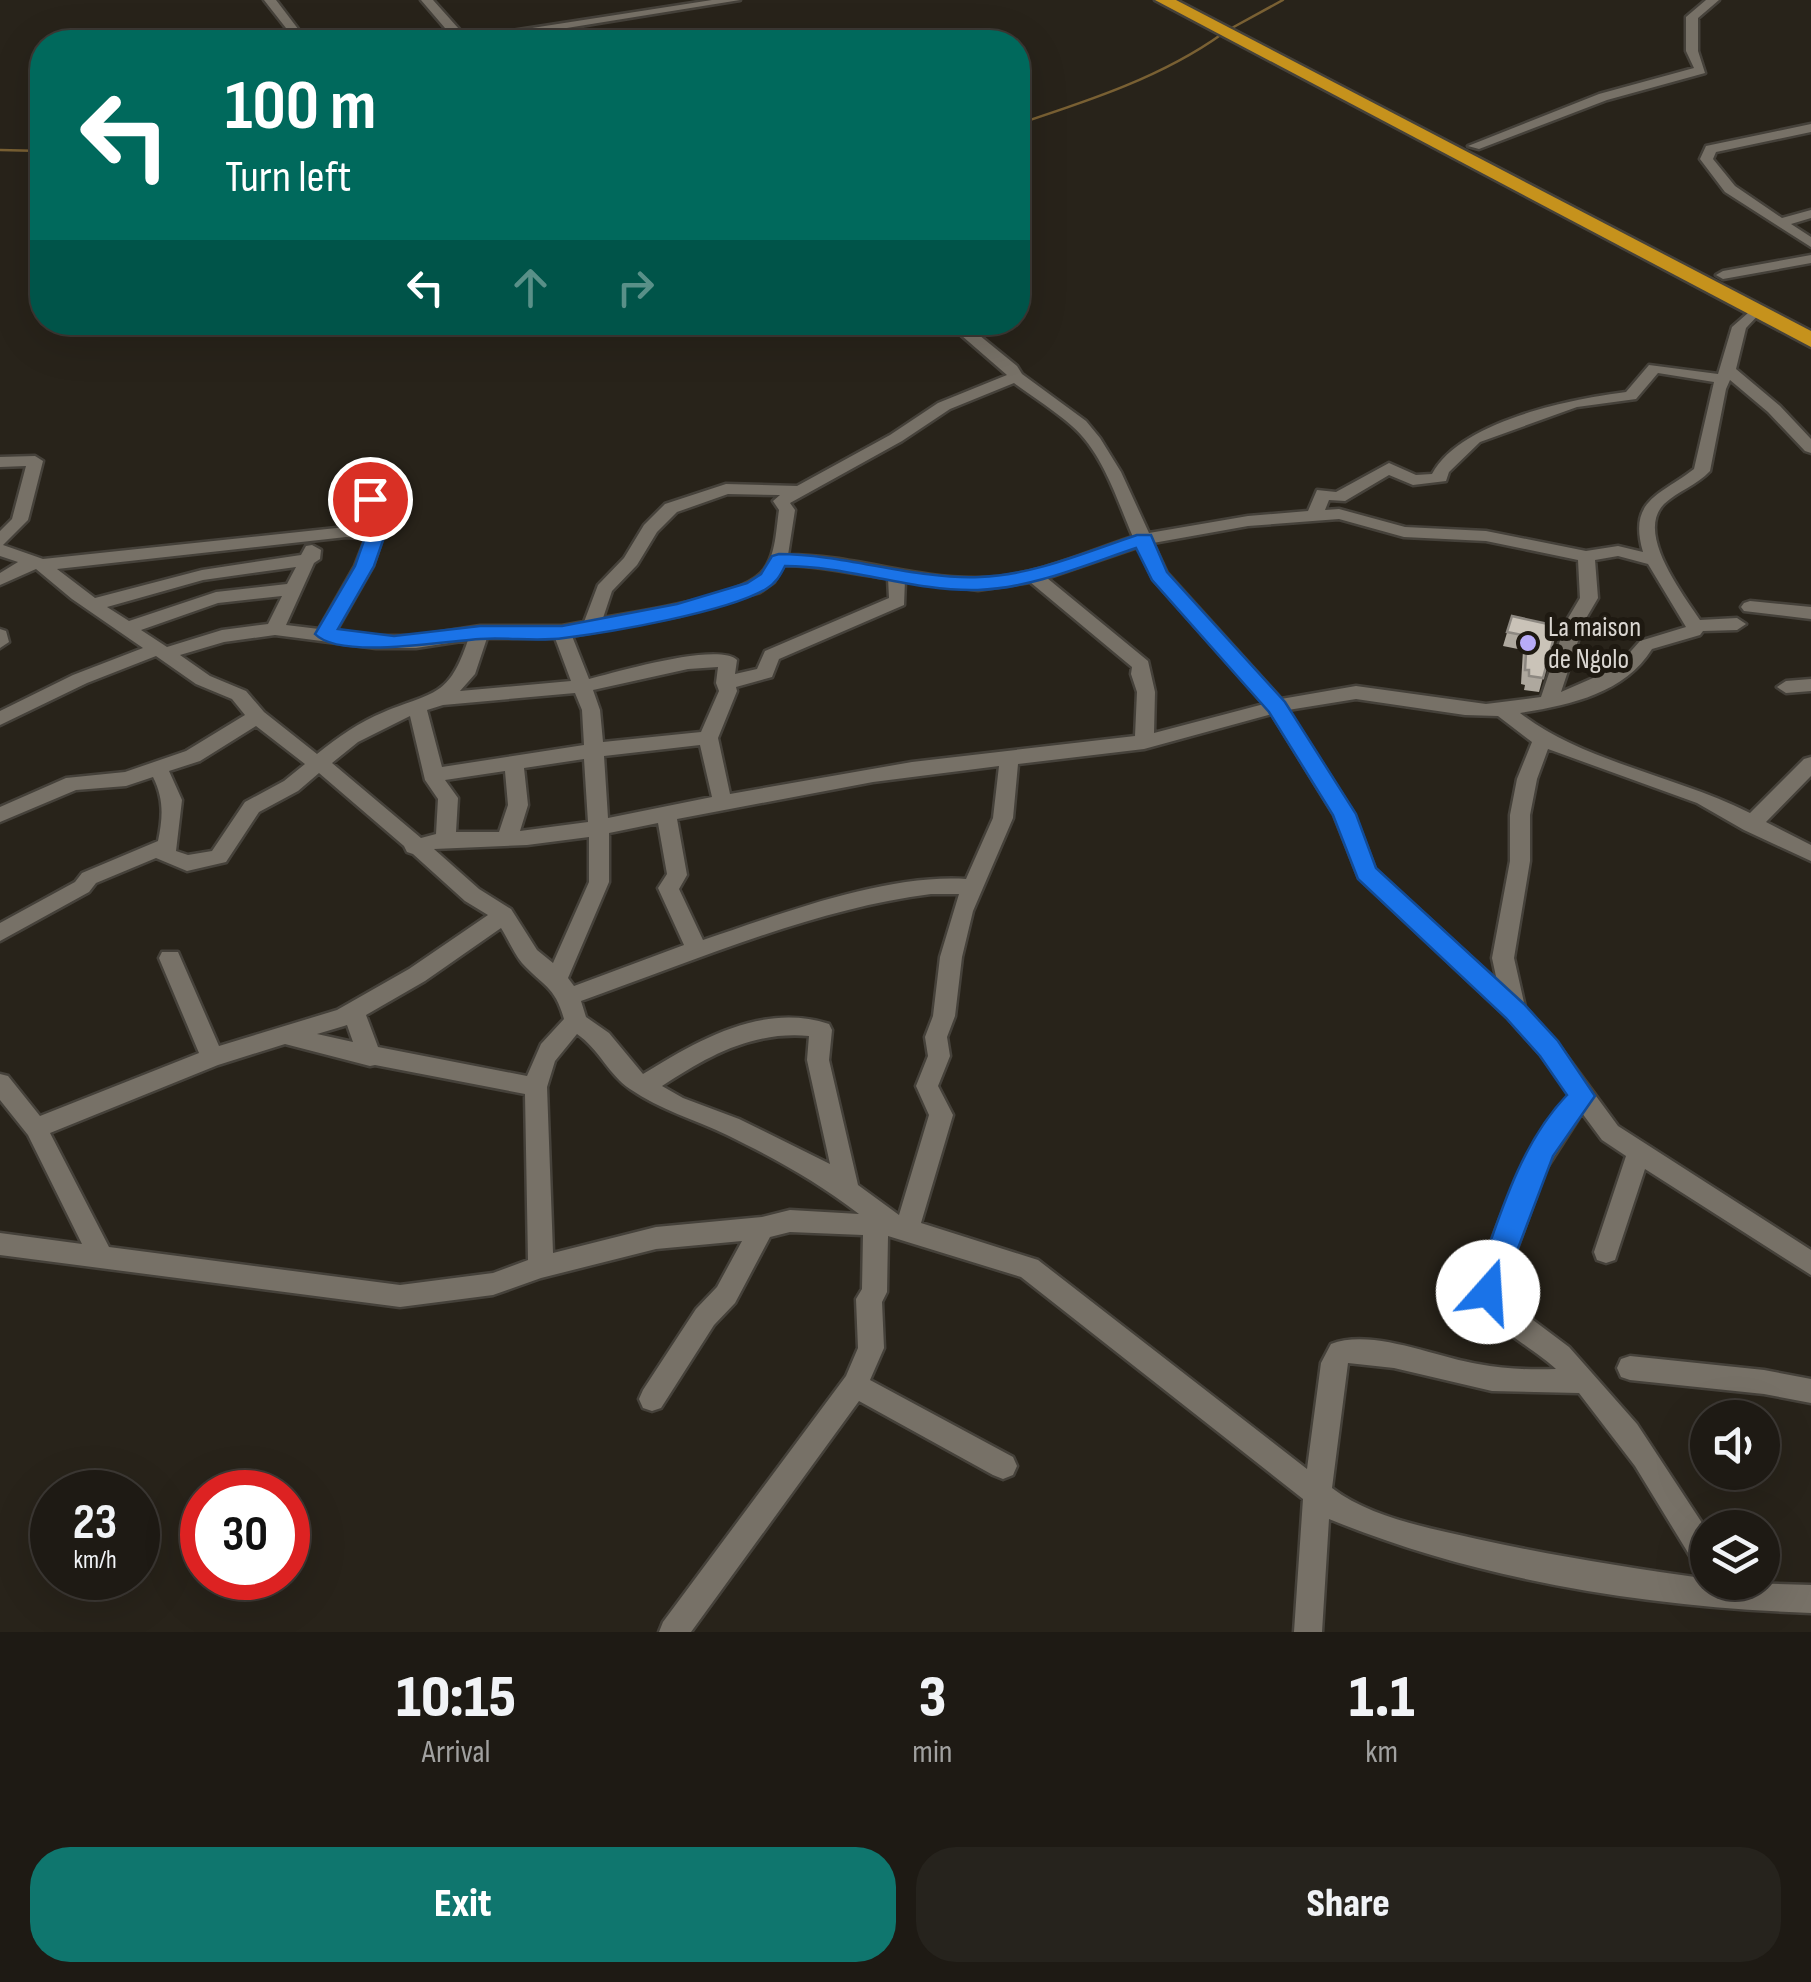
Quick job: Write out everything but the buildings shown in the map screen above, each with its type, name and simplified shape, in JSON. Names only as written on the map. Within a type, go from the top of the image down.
[{"type":"highway","points":[[1163,0],[1474,146],[1811,321]]},
{"type":"highway","points":[[1190,0],[1263,45],[1811,340]]},
{"type":"street","points":[[270,0],[294,30]]},
{"type":"street","points":[[427,0],[453,30]]},
{"type":"street","points":[[540,30],[734,0]]},
{"type":"street","points":[[1474,146],[1604,97],[1701,70],[1692,50],[1692,17],[1713,0]]},
{"type":"street","points":[[1811,128],[1706,152],[1712,170],[1730,188],[1811,242]]},
{"type":"street","points":[[1782,222],[1811,214]]},
{"type":"street","points":[[1723,275],[1811,259]]},
{"type":"street","points":[[414,847],[446,837],[507,839],[598,828],[722,800],[915,768],[1144,742],[1336,694],[1503,710],[1602,683],[1650,650],[1694,632],[1653,560],[1647,541],[1648,512],[1702,472],[1714,407],[1739,328],[1756,310]]},
{"type":"street","points":[[969,335],[1085,428],[1113,472],[1159,575],[1277,707],[1344,814],[1366,873],[1515,1011],[1549,1049],[1610,1133],[1811,1264]]},
{"type":"street","points":[[1314,517],[1323,494],[1339,497],[1389,468],[1412,480],[1440,478],[1441,471],[1474,440],[1574,402],[1631,396],[1654,368],[1726,375],[1774,409],[1811,448]]},
{"type":"street","points":[[0,708],[8,715],[0,719],[80,678],[222,636],[275,629],[394,643],[480,632],[562,632],[679,610],[754,588],[768,578],[779,560],[788,510],[781,501],[896,438],[944,406],[1016,376]]},
{"type":"street","points":[[0,462],[35,461],[20,520],[0,541]]},
{"type":"street","points":[[592,626],[604,589],[632,561],[650,529],[671,508],[726,488],[748,492],[796,490]]},
{"type":"street","points":[[325,634],[357,581],[376,532],[370,499]]},
{"type":"street","points":[[779,560],[822,560],[849,568],[978,584],[1034,576],[1144,539],[1248,521],[1339,514],[1404,532],[1486,536],[1586,556],[1618,550],[1653,560]]},
{"type":"street","points":[[0,580],[37,564],[376,532]]},
{"type":"street","points":[[275,629],[291,590],[311,559],[314,538]]},
{"type":"street","points":[[0,550],[37,564],[203,680],[238,695],[257,717],[383,814],[414,847],[472,896],[504,915],[529,956],[563,987],[576,1022],[601,1039],[633,1080],[675,1105],[745,1132],[819,1170],[893,1226]]},
{"type":"street","points":[[1548,700],[1576,620],[1589,598],[1586,556]]},
{"type":"street","points":[[92,606],[202,574],[311,559]]},
{"type":"street","points":[[726,683],[764,673],[771,654],[789,644],[830,632],[898,601],[902,575]]},
{"type":"street","points":[[1034,576],[1142,665],[1140,674],[1146,692],[1144,742]]},
{"type":"street","points":[[125,629],[216,598],[291,590]]},
{"type":"street","points":[[1750,607],[1811,614]]},
{"type":"street","points":[[1694,626],[1737,624]]},
{"type":"street","points":[[440,699],[466,674],[480,632]]},
{"type":"street","points":[[562,632],[591,710],[599,882],[563,987]]},
{"type":"street","points":[[157,768],[168,784],[176,808],[165,855],[177,862],[204,862],[219,856],[252,807],[291,786],[318,762],[375,724],[417,707],[440,699],[583,686],[688,663],[728,660],[728,690],[708,738],[722,800]]},
{"type":"street","points":[[1786,687],[1811,685]]},
{"type":"street","points":[[417,707],[432,770],[438,774],[595,750],[708,738]]},
{"type":"street","points":[[1503,710],[1542,740],[1704,798],[1811,854]]},
{"type":"street","points":[[0,815],[73,783],[112,782],[202,752],[257,717]]},
{"type":"street","points":[[1515,1011],[1502,958],[1520,861],[1520,815],[1533,755],[1542,740]]},
{"type":"street","points":[[673,1632],[855,1386],[871,1348],[869,1299],[893,1226],[941,1115],[928,1086],[939,1056],[936,1037],[944,1016],[951,957],[970,887],[1003,818],[1008,759]]},
{"type":"street","points":[[507,839],[518,806],[514,764]]},
{"type":"street","points":[[1751,824],[1811,764]]},
{"type":"street","points":[[438,774],[435,780],[448,798],[446,837]]},
{"type":"street","points":[[666,812],[676,875],[668,888],[696,948],[689,954]]},
{"type":"street","points":[[0,933],[82,888],[90,878],[167,845]]},
{"type":"street","points":[[563,987],[689,954],[897,891],[924,885],[970,887]]},
{"type":"street","points":[[36,1128],[212,1057],[289,1037],[354,1012],[504,915]]},
{"type":"street","points":[[170,958],[212,1057]]},
{"type":"street","points":[[354,1012],[370,1056]]},
{"type":"street","points":[[541,1266],[536,1087],[539,1066],[548,1048],[576,1022]]},
{"type":"street","points":[[643,1086],[720,1040],[802,1025],[817,1027],[821,1030],[818,1060],[847,1190]]},
{"type":"street","points":[[289,1037],[536,1087]]},
{"type":"street","points":[[0,1083],[36,1128],[102,1256]]},
{"type":"street","points":[[1582,1096],[1542,1150],[1519,1200],[1488,1292],[1490,1302],[1566,1360],[1584,1380],[1654,1468],[1690,1529]]},
{"type":"street","points":[[1606,1252],[1639,1152]]},
{"type":"street","points":[[0,1244],[400,1296],[493,1284],[541,1266],[656,1238],[762,1228],[790,1221],[893,1226],[1029,1268],[1316,1495],[1374,1526],[1573,1574],[1690,1586]]},
{"type":"street","points":[[652,1398],[705,1317],[726,1295],[762,1228]]},
{"type":"street","points":[[1308,1632],[1316,1495],[1334,1363],[1340,1352],[1375,1353],[1490,1379],[1546,1383],[1584,1380]]},
{"type":"street","points":[[1630,1368],[1764,1382],[1811,1392]]},
{"type":"street","points":[[855,1386],[1003,1466]]},
{"type":"street","points":[[1780,1595],[1811,1599]]},
{"type":"waterway","points":[[1230,29],[1283,0]]},
{"type":"waterway","points":[[1030,120],[1150,75],[1222,34]]},
{"type":"waterway","points":[[0,150],[30,151]]},
{"type":"place","name":"La maison de Ngolo","points":[[1528,643]]},
{"type":"route","points":[[370,499],[376,532],[349,596],[325,634],[394,643],[480,632],[562,632],[679,610],[754,588],[768,578],[779,560],[822,560],[849,568],[978,584],[1034,576],[1144,539],[1159,575],[1277,707],[1344,814],[1366,873],[1515,1011],[1549,1049],[1582,1096],[1542,1150],[1519,1200],[1488,1292]]}]
